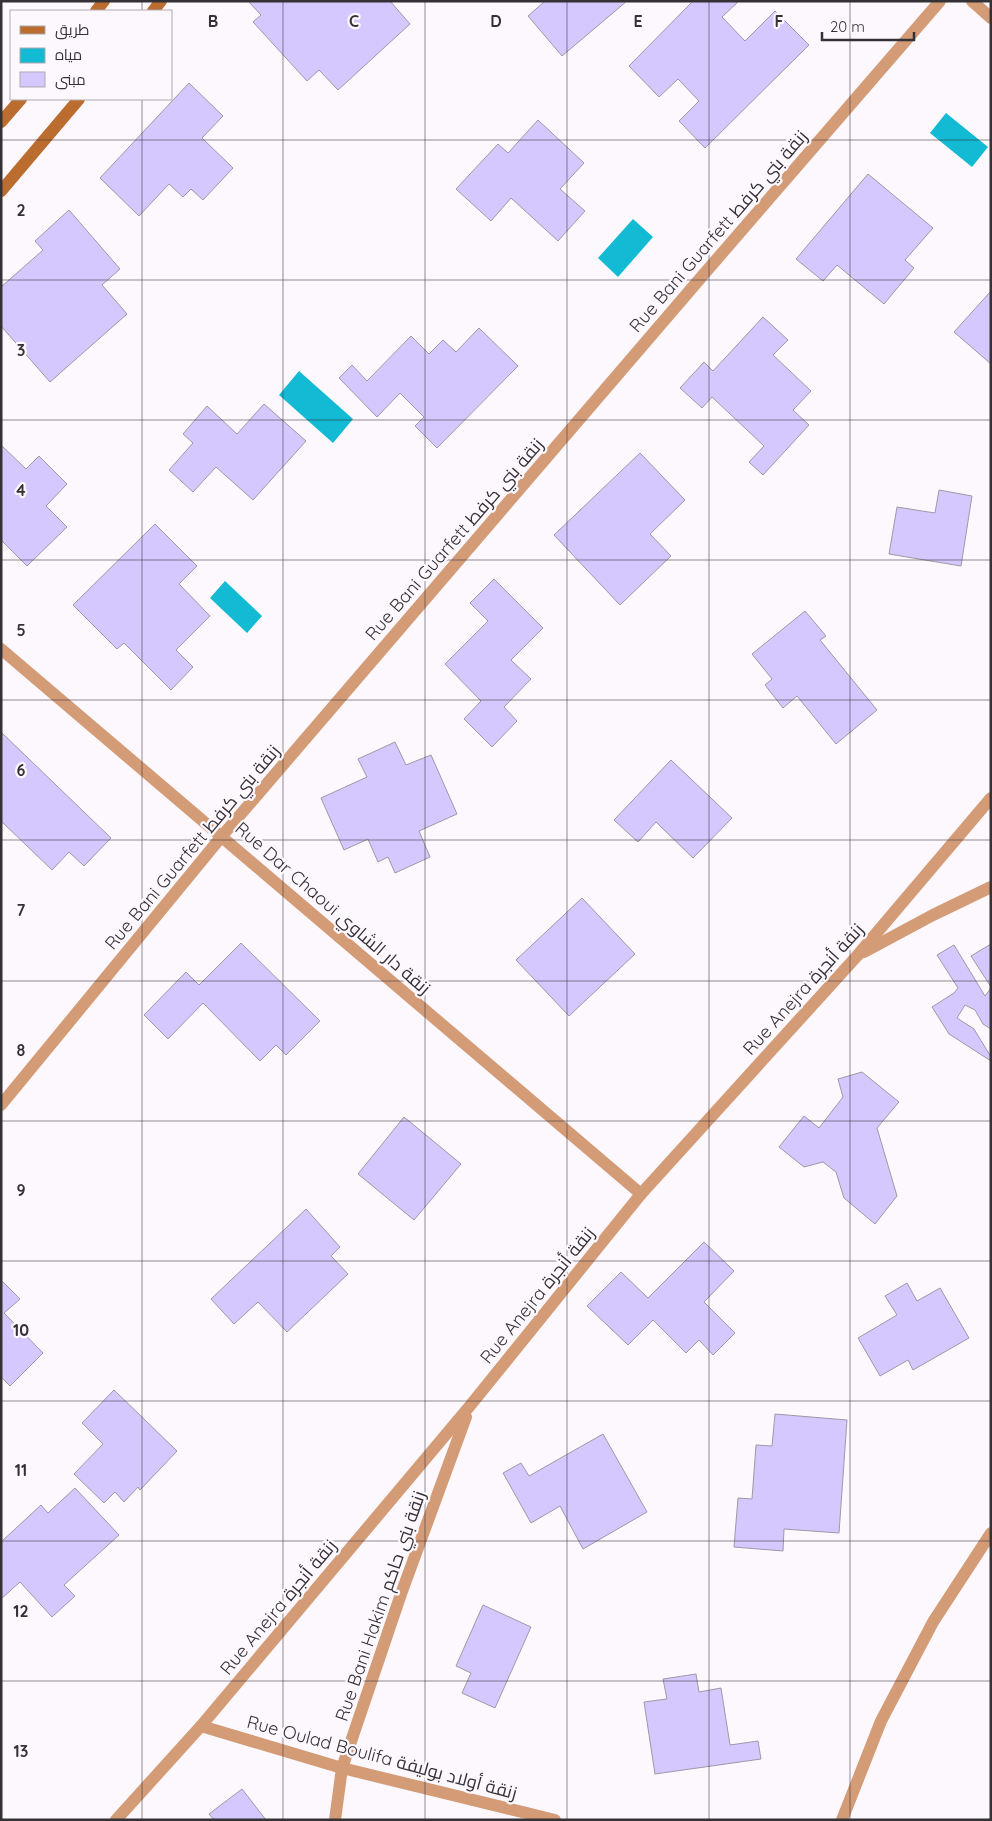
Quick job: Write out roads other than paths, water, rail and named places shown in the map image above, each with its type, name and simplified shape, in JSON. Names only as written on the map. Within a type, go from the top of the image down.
[{"type":"street","name":"Rue Bani Guarfett زنقة بني كرفط","points":[[1,1105],[222,836],[697,281],[940,1]]},
{"type":"street","points":[[972,1],[991,18]]},
{"type":"street","points":[[1,122],[20,100]]},
{"type":"street","points":[[1,191],[78,100]]},
{"type":"street","name":"Rue Dar Chaoui زنقة دار الشاوي","points":[[1,649],[642,1194]]},
{"type":"street","name":"Rue Anejra زنقة أنجرة","points":[[116,1820],[201,1726],[469,1407],[642,1194],[857,956],[991,798]]},
{"type":"street","points":[[857,956],[933,915],[991,887]]},
{"type":"street","name":"Rue Bani Hakim زنقة بني حاكم","points":[[335,1820],[342,1768],[401,1594],[469,1407]]},
{"type":"street","points":[[842,1820],[881,1721],[933,1622],[991,1533]]},
{"type":"street","name":"Rue Oulad Boulifa زنقة أولاد بوليفة","points":[[201,1726],[342,1768],[555,1820]]},
{"type":"water","points":[[946,113],[988,147],[972,167],[930,133]]},
{"type":"water","points":[[633,219],[653,237],[618,277],[598,258]]},
{"type":"water","points":[[299,371],[353,419],[333,443],[279,395]]},
{"type":"water","points":[[225,581],[262,616],[247,633],[210,598]]}]
